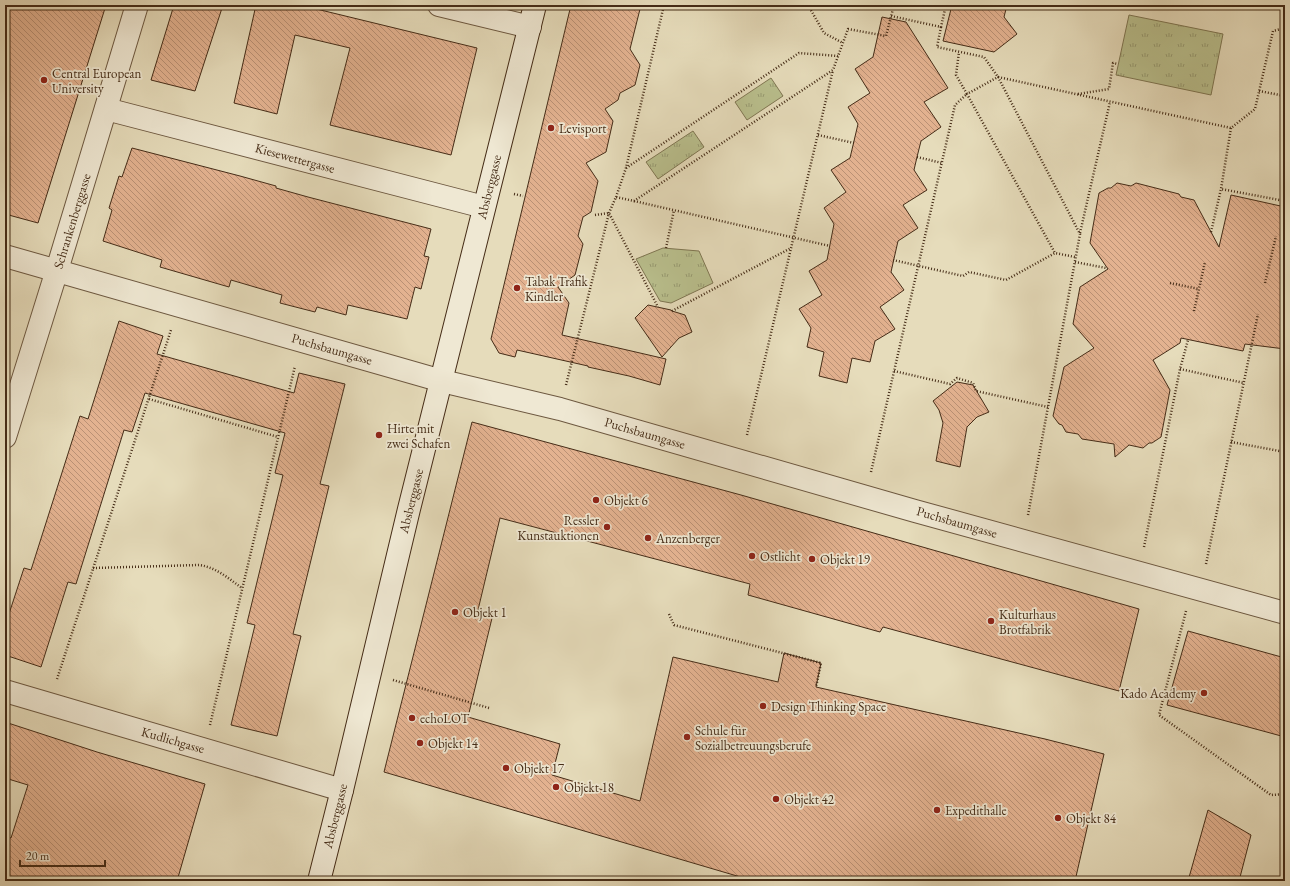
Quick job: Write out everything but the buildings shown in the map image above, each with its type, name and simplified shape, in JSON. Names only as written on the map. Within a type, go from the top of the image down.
[{"type":"street","name":"Schrankenberggasse","points":[[5,437],[137,5]]},
{"type":"street","points":[[439,5],[530,27]]},
{"type":"street","name":"Absberggasse","points":[[318,881],[342,790],[409,509],[535,5]]},
{"type":"street","name":"Kiesewettergasse","points":[[106,108],[484,207]]},
{"type":"street","name":"Puchsbaumgasse","points":[[5,256],[442,381],[560,409],[1023,541],[1285,613]]},
{"type":"street","name":"Kudlichgasse","points":[[5,690],[342,790]]},
{"type":"path","points":[[560,409],[609,213],[626,168],[664,5]]},
{"type":"path","points":[[808,5],[824,33],[843,43]]},
{"type":"path","points":[[741,461],[833,70],[848,29],[886,36],[894,5]]},
{"type":"path","points":[[946,5],[937,47],[984,57],[998,77],[1080,234]]},
{"type":"path","points":[[891,16],[941,27]]},
{"type":"path","points":[[1211,232],[1231,128],[1255,109],[1273,31],[1285,28]]},
{"type":"path","points":[[959,52],[956,75],[1055,253]]},
{"type":"path","points":[[626,168],[799,53],[838,56]]},
{"type":"path","points":[[1076,94],[1109,89],[1113,63],[1118,64]]},
{"type":"path","points":[[634,200],[833,70]]},
{"type":"path","points":[[865,496],[955,105],[967,94],[998,77],[1231,128]]},
{"type":"path","points":[[1259,91],[1285,96]]},
{"type":"path","points":[[1023,541],[1075,257],[1110,101]]},
{"type":"path","points":[[818,135],[854,143]]},
{"type":"path","points":[[917,157],[942,163]]},
{"type":"path","points":[[1220,189],[1284,201],[1282,206]]},
{"type":"path","points":[[616,197],[830,246]]},
{"type":"path","points":[[666,248],[674,210]]},
{"type":"path","points":[[595,215],[609,213]]},
{"type":"path","points":[[609,213],[658,307]]},
{"type":"path","points":[[1265,283],[1276,236]]},
{"type":"path","points":[[672,312],[791,248]]},
{"type":"path","points":[[893,260],[963,276],[969,272],[1006,280],[1055,253],[1075,257]]},
{"type":"path","points":[[1075,262],[1106,268]]},
{"type":"path","points":[[1194,310],[1205,262]]},
{"type":"path","points":[[1170,282],[1199,289]]},
{"type":"path","points":[[49,704],[179,305]]},
{"type":"path","points":[[1258,314],[1231,442],[1196,589],[1159,716],[1271,795],[1285,794]]},
{"type":"path","points":[[204,750],[301,340]]},
{"type":"path","points":[[1139,573],[1180,369],[1188,340]]},
{"type":"path","points":[[1180,369],[1244,383]]},
{"type":"path","points":[[894,371],[950,384],[957,378],[973,383],[976,391],[1048,407]]},
{"type":"path","points":[[148,399],[278,437]]},
{"type":"path","points":[[1231,442],[1285,452]]},
{"type":"path","points":[[93,568],[208,566],[215,569],[242,588]]},
{"type":"path","points":[[669,614],[674,625],[821,663],[816,687]]},
{"type":"path","points":[[370,673],[489,708]]},
{"type":"green space","points":[[1129,15],[1223,34],[1211,95],[1116,75]]},
{"type":"green space","points":[[771,78],[783,96],[747,120],[735,102]]},
{"type":"green space","points":[[693,131],[704,147],[658,179],[646,162]]},
{"type":"green space","points":[[663,248],[699,251],[713,283],[671,303],[660,301],[636,259]]},
{"type":"place","name":"Central European University","points":[[44,80]]},
{"type":"place","name":"Levisport","points":[[551,128]]},
{"type":"place","name":"Tabak Trafik Kindler","points":[[517,288]]},
{"type":"place","name":"Hirte mit zwei Schafen","points":[[379,435]]},
{"type":"place","name":"Objekt 6","points":[[596,500]]},
{"type":"place","name":"Ressler Kunstauktionen","points":[[607,527]]},
{"type":"place","name":"Anzenberger","points":[[648,538]]},
{"type":"place","name":"Ostlicht","points":[[752,556]]},
{"type":"place","name":"Objekt 19","points":[[812,559]]},
{"type":"place","name":"Objekt 1","points":[[455,612]]},
{"type":"place","name":"Kulturhaus Brotfabrik","points":[[991,621]]},
{"type":"place","name":"Kado Academy","points":[[1204,693]]},
{"type":"place","name":"Design Thinking Space","points":[[763,706]]},
{"type":"place","name":"echoLOT","points":[[412,718]]},
{"type":"place","name":"Schule für Sozialbetreuungsberufe","points":[[687,737]]},
{"type":"place","name":"Objekt 14","points":[[420,743]]},
{"type":"place","name":"Objekt 17","points":[[506,768]]},
{"type":"place","name":"Objekt 18","points":[[556,787]]},
{"type":"place","name":"Objekt 42","points":[[776,799]]},
{"type":"place","name":"Expedithalle","points":[[937,810]]},
{"type":"place","name":"Objekt 84","points":[[1058,818]]}]
